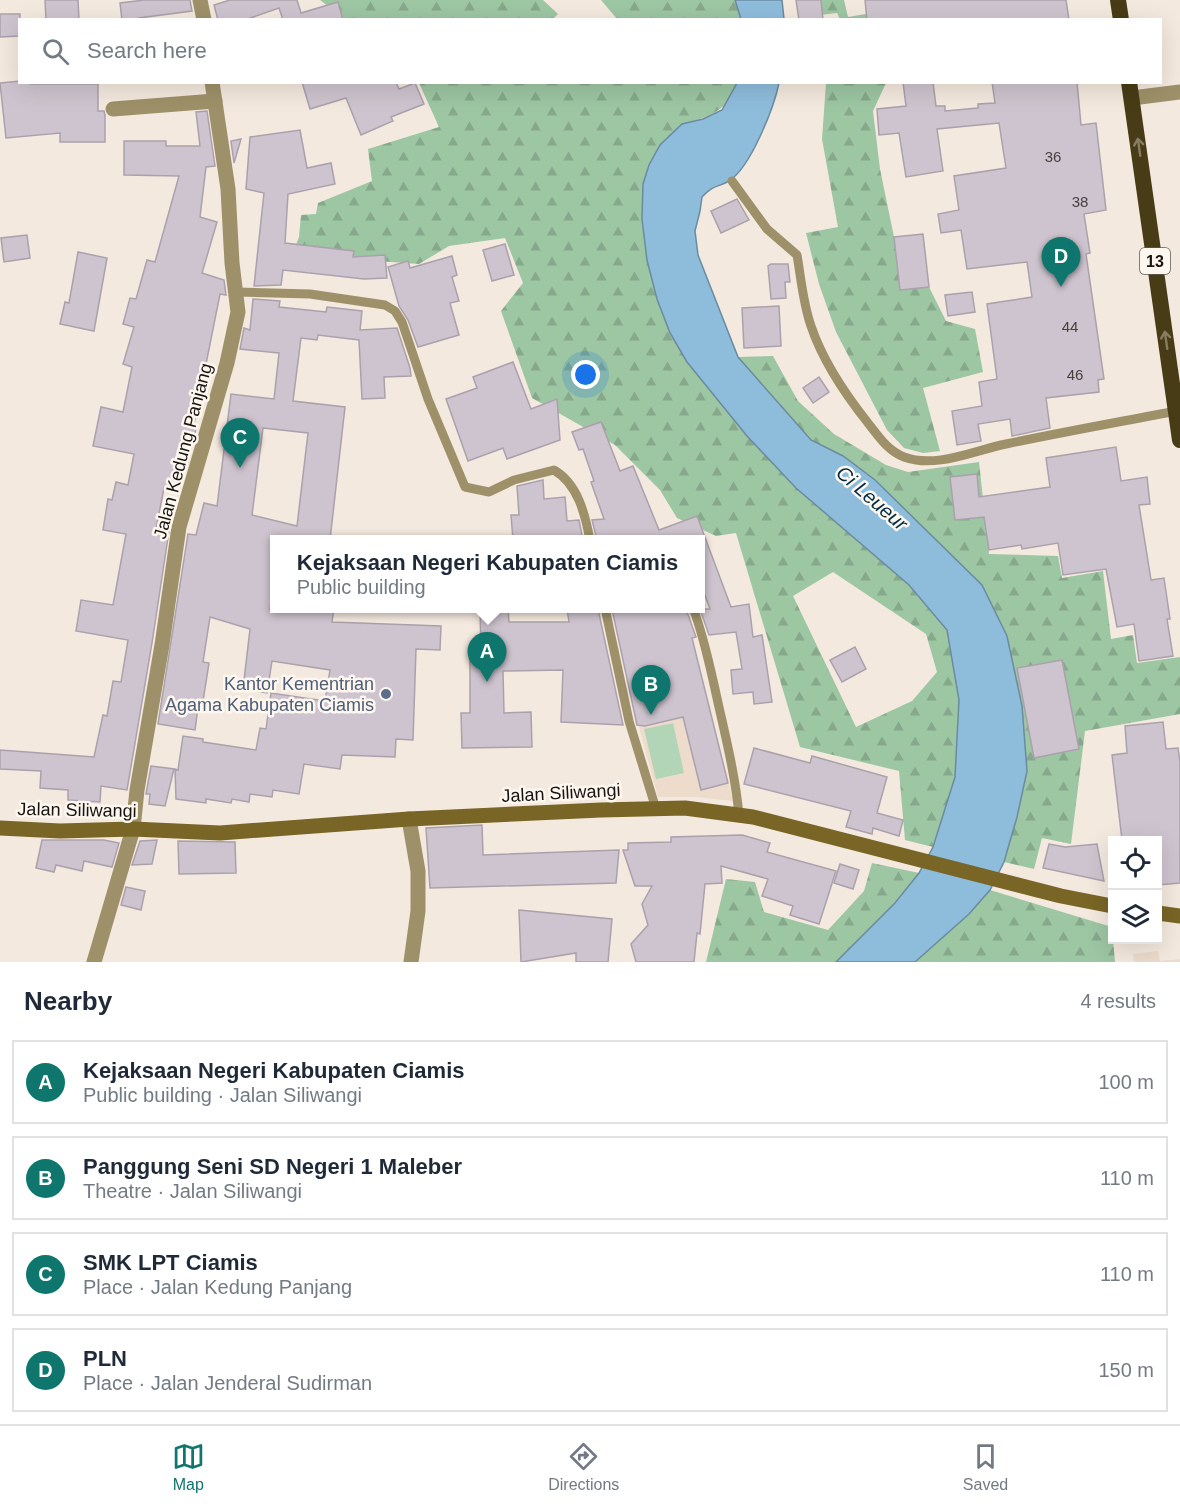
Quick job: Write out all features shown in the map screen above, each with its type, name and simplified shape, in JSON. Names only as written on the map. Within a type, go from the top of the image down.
[{"type":"highway","points":[[1118,0],[1120,18]]},
{"type":"highway","name":"13","points":[[1130,90],[1180,440]]},
{"type":"main road","name":"Jalan Siliwangi","points":[[0,828],[60,831],[133,829],[220,833],[409,819],[698,809],[739,815],[1061,896],[1108,905]]},
{"type":"main road","points":[[1162,914],[1180,916]]},
{"type":"street","points":[[200,0],[204,18]]},
{"type":"street","name":"Jalan Kedung Panjang","points":[[94,962],[133,829],[137,790],[179,527],[227,363],[238,312],[232,263],[228,189],[212,84]]},
{"type":"street","points":[[1130,90],[1180,92]]},
{"type":"street","points":[[113,109],[215,101]]},
{"type":"street","points":[[409,819],[418,872],[418,911],[411,962]]},
{"type":"lane","points":[[732,181],[767,230],[797,255],[811,327],[828,365],[849,399],[887,447],[903,457],[938,460],[1005,444],[1176,411]]},
{"type":"lane","points":[[237,292],[310,294],[385,305],[395,311],[402,322],[428,399],[465,487],[489,492],[514,480],[554,470],[562,475],[584,508],[589,535]]},
{"type":"lane","points":[[606,613],[629,721],[656,809]]},
{"type":"lane","points":[[694,613],[723,726],[735,782],[739,815]]},
{"type":"shaded area","points":[[612,613],[685,613],[733,801],[695,797],[658,797]]},
{"type":"shaded area","points":[[1158,951],[1160,961],[1180,959],[1180,962],[1134,962],[1133,954]]},
{"type":"green space","points":[[320,0],[543,0],[558,14],[554,18],[344,18]]},
{"type":"green space","points":[[601,0],[735,0],[741,18],[616,18]]},
{"type":"green space","points":[[815,0],[844,0],[848,17],[866,14],[867,18],[840,18],[837,13],[820,15]]},
{"type":"green space","points":[[419,84],[737,84],[734,92],[723,106],[709,116],[682,124],[643,184],[642,219],[647,260],[657,299],[670,333],[687,362],[747,435],[796,488],[909,585],[947,630],[959,700],[955,777],[933,847],[905,840],[899,771],[800,747],[736,533],[716,536],[677,518],[660,490],[615,445],[532,398],[501,311],[523,283],[505,238],[449,246],[419,264],[292,255],[299,237],[301,215],[316,214],[318,203],[372,181],[368,149],[439,127]],"holes":[[[833,572],[926,634],[937,672],[912,701],[856,727],[793,596]]]},
{"type":"green space","points":[[826,84],[886,84],[873,111],[880,169],[894,237],[900,290],[929,287],[946,321],[975,329],[983,372],[923,388],[940,451],[923,453],[904,448],[887,430],[836,332],[819,284],[806,233],[838,227],[822,139]]},
{"type":"green space","points":[[773,356],[798,401],[834,434],[886,465],[908,472],[979,462],[989,554],[1058,556],[1062,578],[1103,571],[1111,639],[1133,635],[1137,663],[1180,657],[1180,714],[1085,731],[1071,844],[1042,838],[1034,869],[1004,862],[1017,817],[1022,706],[1007,636],[982,586],[875,480],[843,456],[811,440],[738,357]]},
{"type":"green space","points":[[673,723],[684,773],[656,779],[644,729]]},
{"type":"green space","points":[[872,863],[919,873],[895,903],[836,962],[706,962],[726,879],[755,882],[764,912],[828,930],[864,891]]},
{"type":"green space","points":[[990,890],[1108,926],[1108,944],[1113,944],[1115,962],[915,962],[969,914]]},
{"type":"water","points":[[735,0],[782,0],[784,18],[741,18]]},
{"type":"water","name":"Ci Leueur","points":[[736,84],[779,84],[767,121],[745,163],[729,181],[713,188],[702,197],[695,231],[698,255],[738,357],[811,440],[843,456],[875,480],[982,585],[1007,636],[1022,706],[1027,771],[1017,817],[1004,862],[990,890],[969,914],[915,962],[836,962],[895,903],[919,873],[933,847],[955,777],[959,700],[947,630],[909,585],[796,488],[747,436],[687,362],[670,333],[657,299],[647,260],[642,219],[643,184],[649,165],[660,145],[682,124],[703,119],[722,110]]},
{"type":"building","points":[[45,0],[78,0],[79,18],[46,18]]},
{"type":"building","points":[[144,0],[190,0],[192,11],[122,18],[120,3]]},
{"type":"building","points":[[230,0],[297,0],[301,13],[338,2],[342,18],[282,18],[279,8],[251,18],[217,18],[214,5]]},
{"type":"building","points":[[796,0],[821,0],[823,18],[799,18]]},
{"type":"building","points":[[865,0],[1066,0],[1069,18],[867,18]]},
{"type":"building","points":[[0,14],[20,14],[18,36],[0,37]]},
{"type":"building","points":[[18,81],[18,84],[98,84],[98,111],[104,111],[105,115],[105,142],[60,142],[60,133],[6,138],[0,83]]},
{"type":"building","points":[[303,84],[397,84],[399,89],[415,84],[424,104],[391,117],[393,121],[361,135],[346,98],[310,109]]},
{"type":"building","points":[[903,84],[933,84],[936,106],[945,106],[945,111],[978,108],[978,104],[995,103],[992,84],[1077,84],[1081,125],[1096,123],[1106,210],[1084,214],[1090,253],[1086,254],[1104,379],[1098,380],[1099,392],[1046,398],[1050,428],[1012,436],[1010,419],[978,424],[981,441],[957,445],[952,411],[982,406],[979,382],[997,379],[987,304],[1032,297],[1027,262],[967,269],[961,230],[941,233],[938,214],[959,210],[954,176],[1006,168],[999,123],[937,129],[943,171],[906,177],[899,133],[879,135],[877,109],[906,106]]},
{"type":"building","points":[[207,111],[215,166],[206,167],[200,217],[217,222],[202,273],[224,280],[226,295],[220,294],[188,462],[176,460],[170,489],[164,488],[156,529],[169,531],[127,790],[101,786],[100,802],[68,800],[68,790],[40,788],[41,771],[0,769],[0,750],[94,757],[103,715],[107,716],[113,681],[121,682],[128,640],[76,631],[81,600],[113,605],[126,534],[103,530],[108,499],[112,500],[116,482],[128,485],[134,454],[93,446],[101,407],[123,412],[132,367],[123,364],[134,327],[123,324],[130,298],[136,299],[147,260],[155,262],[179,176],[124,175],[124,141],[166,141],[166,146],[200,146],[196,112]]},
{"type":"building","points":[[300,130],[307,168],[331,163],[335,184],[288,194],[285,243],[354,251],[353,257],[385,255],[387,278],[364,279],[283,270],[281,285],[254,286],[264,193],[246,189],[250,137]]},
{"type":"building","points":[[241,139],[234,163],[231,141]]},
{"type":"building","points":[[737,199],[749,220],[721,233],[711,211]]},
{"type":"building","points":[[923,234],[929,287],[900,290],[894,237]]},
{"type":"building","points":[[27,235],[30,258],[4,262],[1,238]]},
{"type":"building","points":[[505,244],[514,275],[492,281],[483,250]]},
{"type":"building","points":[[78,252],[107,258],[94,331],[60,324],[65,302],[69,303]]},
{"type":"building","points":[[452,256],[457,275],[452,277],[459,301],[450,303],[459,335],[418,347],[408,320],[399,306],[388,267],[408,261],[410,268]]},
{"type":"building","points":[[788,264],[790,282],[785,282],[786,298],[771,299],[768,266]]},
{"type":"building","points":[[972,292],[975,312],[948,316],[945,295]]},
{"type":"building","points":[[253,299],[280,301],[279,307],[326,312],[327,307],[362,311],[360,330],[397,328],[411,376],[384,377],[385,398],[362,399],[359,340],[318,335],[317,340],[301,338],[293,401],[345,407],[331,535],[270,535],[270,613],[333,613],[332,622],[441,626],[440,650],[416,649],[413,740],[396,739],[395,757],[342,755],[340,769],[304,764],[299,794],[273,790],[272,797],[250,794],[249,802],[232,799],[231,803],[206,799],[206,803],[176,799],[175,769],[178,770],[183,736],[203,739],[203,742],[256,750],[260,728],[266,729],[271,693],[325,701],[330,670],[272,661],[267,693],[243,689],[250,629],[210,617],[203,662],[209,663],[203,701],[199,700],[195,730],[158,724],[188,534],[196,535],[204,503],[217,506],[231,394],[274,399],[279,353],[240,349],[244,328],[250,330]],"holes":[[[263,428],[308,433],[297,526],[252,515]]]},
{"type":"building","points":[[779,306],[781,346],[744,348],[742,308]]},
{"type":"building","points":[[513,362],[531,409],[557,399],[560,440],[507,459],[503,448],[468,461],[446,399],[477,388],[473,377]]},
{"type":"building","points":[[819,377],[829,392],[813,403],[803,388]]},
{"type":"building","points":[[601,422],[620,471],[633,466],[659,530],[697,516],[704,535],[596,535],[592,520],[604,519],[591,482],[594,481],[583,449],[579,450],[572,432]]},
{"type":"building","points":[[1116,447],[1121,481],[1147,477],[1150,504],[1139,505],[1151,580],[1164,578],[1173,656],[1139,661],[1134,624],[1117,627],[1106,569],[1063,575],[1058,543],[1022,549],[1021,545],[989,550],[984,517],[955,520],[950,477],[977,474],[979,497],[1050,487],[1046,458]]},
{"type":"building","points":[[543,480],[544,499],[565,497],[567,521],[579,520],[582,535],[513,535],[511,515],[519,515],[517,486]]},
{"type":"building","points":[[705,537],[731,607],[749,604],[753,637],[762,635],[772,702],[754,704],[753,692],[733,694],[731,670],[742,669],[736,632],[709,635],[701,613],[705,613],[705,609],[710,609],[705,596]]},
{"type":"building","points":[[480,613],[508,613],[509,622],[569,622],[568,613],[599,613],[623,725],[561,722],[563,670],[503,671],[504,713],[531,712],[532,747],[462,748],[461,713],[470,713],[470,653],[481,652]]},
{"type":"building","points":[[613,613],[687,613],[696,637],[692,638],[728,783],[701,790],[683,717],[645,726],[637,725]]},
{"type":"building","points":[[855,647],[866,669],[842,682],[830,660]]},
{"type":"building","points":[[1062,660],[1079,749],[1034,758],[1017,668]]},
{"type":"building","points":[[1163,722],[1166,749],[1178,748],[1180,883],[1162,885],[1162,836],[1122,836],[1112,755],[1127,753],[1125,726]]},
{"type":"building","points":[[754,748],[810,763],[812,756],[887,777],[877,813],[903,820],[899,836],[873,828],[872,834],[846,827],[851,811],[744,784]]},
{"type":"building","points":[[151,766],[174,769],[165,806],[149,804],[150,794],[146,794]]},
{"type":"building","points":[[482,825],[483,855],[619,850],[616,883],[430,888],[426,828]]},
{"type":"building","points":[[742,835],[770,843],[767,852],[836,871],[819,924],[790,915],[793,906],[762,896],[768,879],[721,866],[722,883],[705,884],[700,934],[697,933],[694,962],[636,962],[631,944],[648,925],[642,904],[652,886],[635,886],[623,850],[628,850],[628,843],[671,842],[671,837]]},
{"type":"building","points":[[42,840],[104,840],[119,843],[112,867],[84,861],[82,871],[56,865],[54,872],[36,868]]},
{"type":"building","points":[[157,840],[152,864],[132,865],[140,841]]},
{"type":"building","points":[[178,841],[235,842],[236,873],[179,874]]},
{"type":"building","points":[[1049,844],[1065,847],[1097,844],[1104,881],[1043,868]]},
{"type":"building","points":[[840,864],[859,870],[853,889],[834,883]]},
{"type":"building","points":[[126,887],[145,891],[141,910],[121,905]]},
{"type":"building","points":[[519,910],[612,919],[608,962],[576,962],[576,953],[521,962]]},
{"type":"place","name":"PLN","points":[[1061,287]]},
{"type":"place","name":"SMK LPT Ciamis","points":[[240,468]]},
{"type":"place","name":"Kejaksaan Negeri Kabupaten Ciamis","points":[[487,682]]},
{"type":"place","name":"Kantor Kementrian Agama Kabupaten Ciamis","points":[[386,694]]},
{"type":"place","name":"Panggung Seni SD Negeri 1 Maleber","points":[[651,715]]}]
